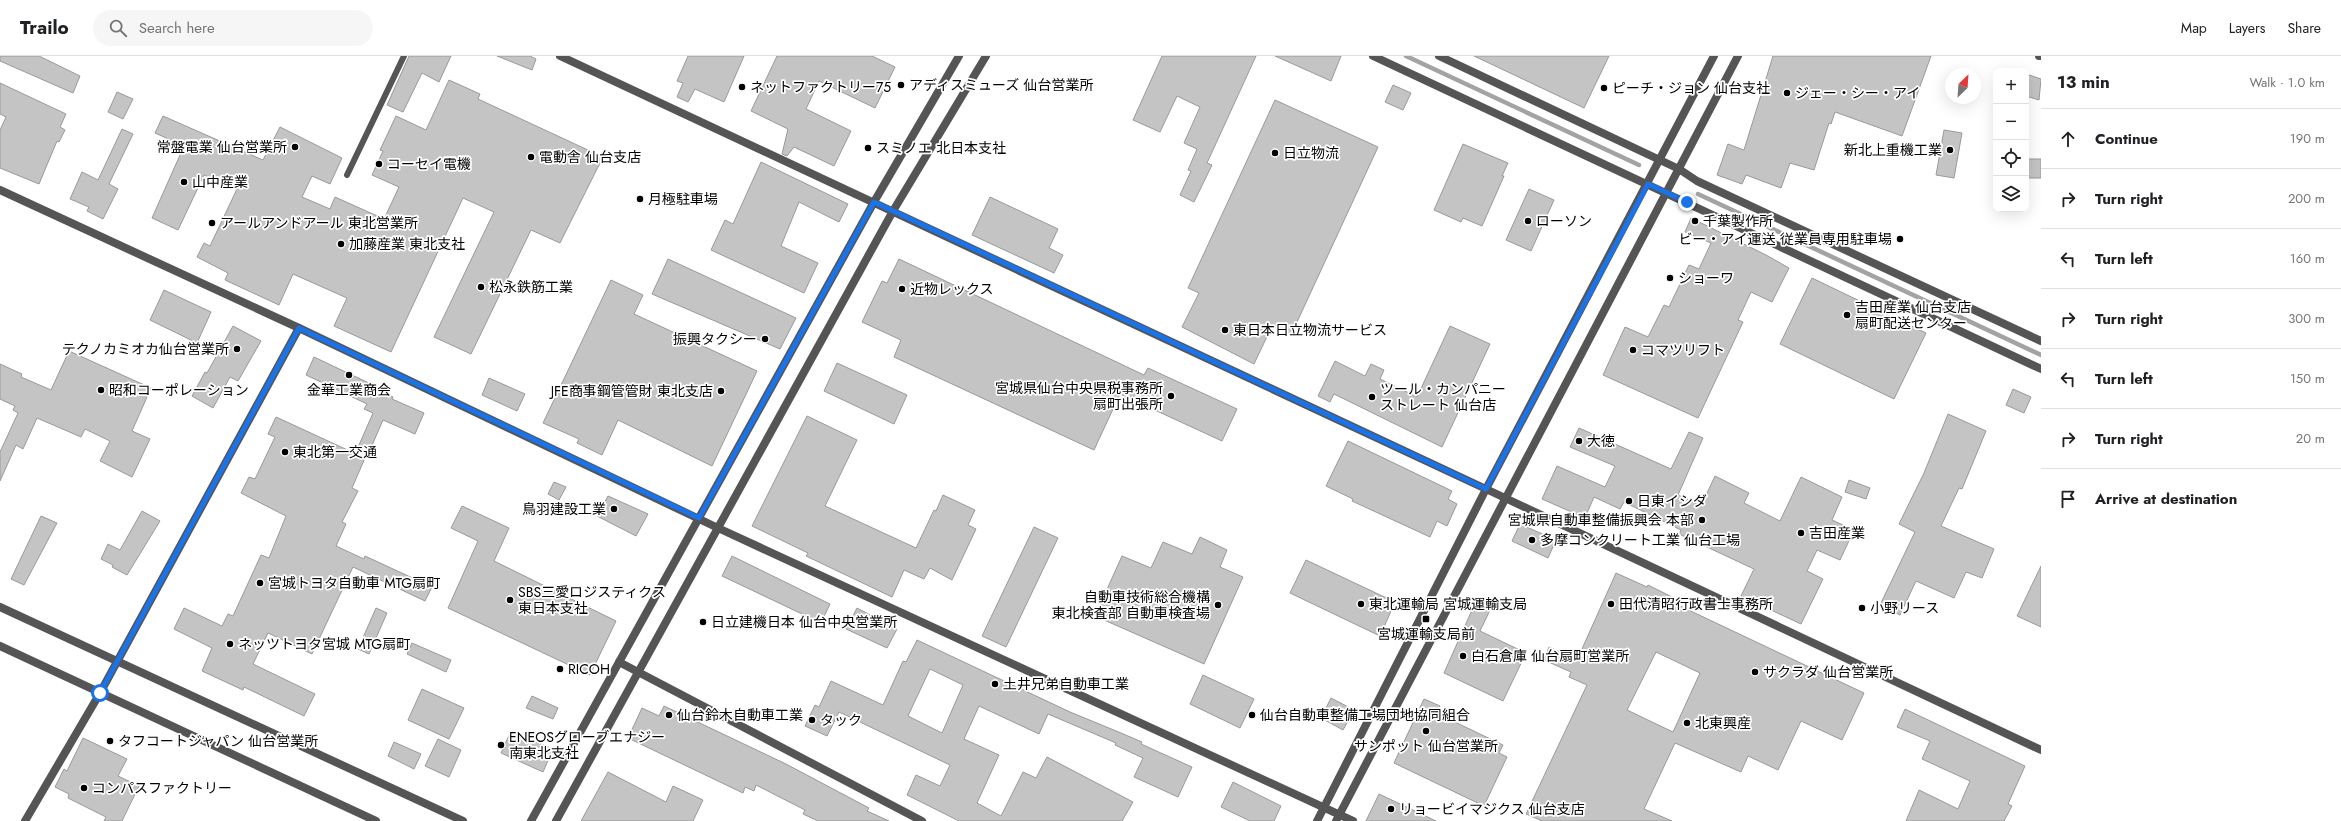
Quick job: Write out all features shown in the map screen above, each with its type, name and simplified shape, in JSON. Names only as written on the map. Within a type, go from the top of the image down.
[{"type":"street","points":[[560,56],[893,210],[2041,750]]},
{"type":"street","points":[[530,821],[874,202],[959,56]]},
{"type":"street","points":[[556,821],[893,210],[986,56]]},
{"type":"street","points":[[1373,56],[2041,369]]},
{"type":"street","points":[[1439,56],[1661,160],[1679,169],[1697,181],[2041,341]]},
{"type":"street","points":[[1317,821],[1486,489],[1661,160],[1714,56]]},
{"type":"street","points":[[1337,818],[1738,56]]},
{"type":"street","points":[[0,190],[299,328],[718,528],[1324,808],[1337,818],[1353,821]]},
{"type":"street","points":[[25,821],[118,661],[299,328]]},
{"type":"street","points":[[0,606],[462,821]]},
{"type":"street","points":[[0,646],[376,821]]},
{"type":"street","points":[[619,662],[922,821]]},
{"type":"lane","points":[[347,175],[404,56]]},
{"type":"building","points":[[0,56],[39,56],[80,76],[73,93],[0,61]]},
{"type":"building","points":[[409,56],[451,56],[439,82],[422,73],[403,112],[387,105]]},
{"type":"building","points":[[497,56],[530,56],[536,59],[532,70]]},
{"type":"building","points":[[688,56],[744,56],[724,102],[695,89],[688,102],[677,97],[683,83],[677,81]]},
{"type":"building","points":[[777,56],[872,56],[895,67],[875,108],[819,81],[806,109],[851,131],[834,166],[794,147],[787,156],[782,154],[788,129],[751,111]]},
{"type":"building","points":[[1162,56],[1256,56],[1207,163],[1212,165],[1194,202],[1180,195],[1191,171],[1188,170],[1197,149],[1184,143],[1200,107],[1177,96],[1160,132],[1133,120]]},
{"type":"building","points":[[1275,56],[1341,56],[1331,81]]},
{"type":"building","points":[[1474,56],[1609,56],[1584,108]]},
{"type":"building","points":[[1773,56],[1931,56],[1902,136],[1835,112],[1831,124],[1829,123],[1814,170],[1790,163],[1781,188],[1746,175],[1742,184],[1717,175],[1728,144],[1744,150]]},
{"type":"building","points":[[2029,75],[2041,79],[2039,100],[2029,97]]},
{"type":"building","points":[[449,80],[480,94],[478,99],[603,157],[560,243],[531,230],[471,354],[434,337],[494,212],[463,198],[391,352],[334,326],[347,298],[293,274],[279,305],[225,280],[228,273],[197,257],[204,243],[210,246],[237,189],[204,175],[178,230],[152,218],[184,146],[155,133],[163,116],[263,160],[280,127],[342,158],[330,184],[312,176],[302,197],[330,209],[335,197],[384,219],[399,187],[372,175],[383,151],[380,150],[396,116],[426,130]]},
{"type":"building","points":[[0,83],[66,114],[60,127],[65,130],[59,142],[57,141],[39,184],[0,168],[0,130],[6,117],[0,114]]},
{"type":"building","points":[[1393,85],[1411,93],[1403,110],[1385,102]]},
{"type":"building","points":[[117,92],[133,99],[123,119],[108,112]]},
{"type":"building","points":[[1275,100],[1378,147],[1291,335],[1272,326],[1254,364],[1182,327],[1199,293],[1188,288]]},
{"type":"building","points":[[122,129],[133,134],[109,184],[118,189],[103,219],[87,211],[89,207],[70,199],[82,172],[98,180]]},
{"type":"building","points":[[1944,130],[1962,133],[1954,178],[1936,175]]},
{"type":"building","points":[[1463,144],[1508,163],[1502,176],[1504,176],[1482,226],[1463,218],[1461,222],[1434,210]]},
{"type":"building","points":[[2029,159],[2041,159],[2041,178],[2029,178]]},
{"type":"building","points":[[761,162],[848,204],[839,222],[799,202],[781,246],[818,263],[804,293],[711,250],[725,220],[733,224]]},
{"type":"building","points":[[1529,189],[1554,200],[1531,251],[1506,240]]},
{"type":"building","points":[[990,197],[1058,229],[1049,248],[1063,255],[1054,273],[972,235]]},
{"type":"building","points":[[1691,218],[1789,268],[1772,302],[1751,292],[1738,320],[1743,322],[1698,418],[1603,375],[1625,327],[1648,337],[1664,305],[1669,307],[1689,265],[1699,269],[1711,243],[1685,232]]},
{"type":"building","points":[[668,259],[796,318],[780,349],[652,294]]},
{"type":"building","points":[[899,259],[1144,375],[1148,368],[1237,409],[1222,441],[1120,394],[1094,450],[894,357],[901,340],[862,322],[882,281],[887,283]]},
{"type":"building","points":[[1812,278],[1926,333],[1894,399],[1780,344]]},
{"type":"building","points":[[611,280],[643,295],[634,314],[757,371],[712,466],[618,420],[602,455],[577,443],[579,439],[543,423]]},
{"type":"building","points":[[164,290],[211,312],[197,343],[150,320]]},
{"type":"building","points":[[233,326],[261,341],[238,381],[230,377],[213,408],[192,396],[205,372],[207,373]]},
{"type":"building","points":[[1450,326],[1490,344],[1442,447],[1334,394],[1330,402],[1318,396],[1335,361],[1365,376],[1371,364],[1384,370],[1380,379],[1417,397]]},
{"type":"building","points":[[69,351],[151,388],[132,431],[150,439],[132,477],[100,461],[110,441],[85,429],[81,437],[37,418],[23,449],[16,445],[0,481],[0,452],[18,413],[13,410],[15,406],[0,399],[0,364],[22,374],[21,377],[51,390]]},
{"type":"building","points":[[314,357],[371,384],[370,386],[393,397],[392,399],[424,413],[415,434],[383,420],[370,450],[359,445],[373,413],[364,409],[367,404],[306,375]]},
{"type":"building","points":[[837,363],[907,395],[894,424],[824,391]]},
{"type":"building","points":[[489,378],[525,394],[517,411],[482,395]]},
{"type":"building","points":[[2013,389],[2031,397],[2024,413],[2006,405]]},
{"type":"building","points":[[1948,414],[1986,431],[1962,489],[1959,488],[1941,526],[1994,549],[1982,578],[1966,572],[1954,598],[1916,581],[1900,615],[1880,605],[1915,532],[1899,524],[1924,473]]},
{"type":"building","points":[[807,416],[857,440],[825,506],[916,548],[934,510],[936,511],[943,495],[975,510],[968,525],[976,529],[952,580],[930,568],[924,579],[904,570],[892,597],[806,556],[808,553],[752,526]]},
{"type":"building","points":[[276,417],[365,458],[352,488],[358,491],[342,522],[346,524],[336,546],[364,559],[365,556],[432,587],[425,601],[353,567],[312,654],[268,633],[253,664],[315,694],[304,716],[244,687],[243,690],[202,671],[212,648],[174,629],[184,608],[222,626],[228,614],[233,616],[261,555],[269,558],[286,516],[241,493],[249,477],[255,479],[275,437],[268,434]]},
{"type":"building","points":[[1579,428],[1671,469],[1689,432],[1703,438],[1678,495],[1701,506],[1715,476],[1749,493],[1744,503],[1780,521],[1801,477],[1842,497],[1832,520],[1854,530],[1840,560],[1817,550],[1807,571],[1823,579],[1801,624],[1741,596],[1754,569],[1679,534],[1681,530],[1624,502],[1620,509],[1594,497],[1585,518],[1542,499],[1557,466],[1605,487],[1615,466],[1570,447]]},
{"type":"building","points":[[1348,441],[1452,491],[1448,499],[1457,504],[1447,526],[1437,521],[1430,537],[1352,501],[1353,499],[1326,486]]},
{"type":"building","points":[[1849,480],[1870,488],[1866,499],[1845,492]]},
{"type":"building","points":[[554,482],[566,487],[559,500],[548,494]]},
{"type":"building","points":[[608,496],[648,514],[636,536],[597,516]]},
{"type":"building","points":[[462,506],[509,528],[494,561],[616,621],[590,675],[448,608],[478,541],[451,528]]},
{"type":"building","points":[[142,511],[160,521],[127,575],[101,559],[108,544],[120,550]]},
{"type":"building","points":[[41,516],[57,523],[24,585],[11,579]]},
{"type":"building","points":[[1520,524],[1556,540],[1548,558],[1512,541]]},
{"type":"building","points":[[1034,527],[1058,538],[1006,647],[982,636]]},
{"type":"building","points":[[1200,537],[1227,550],[1220,567],[1243,577],[1204,664],[1095,616],[1122,556],[1151,568],[1163,542],[1192,554]]},
{"type":"building","points":[[732,556],[830,604],[821,623],[722,576]]},
{"type":"building","points":[[1306,560],[1395,602],[1380,636],[1290,593]]},
{"type":"building","points":[[2041,566],[2041,627],[2017,616]]},
{"type":"building","points":[[1616,573],[1647,587],[1648,585],[1680,601],[1678,605],[1864,693],[1842,740],[1801,721],[1778,770],[1748,756],[1741,772],[1675,743],[1644,809],[1672,821],[1542,821],[1526,814],[1587,685],[1569,677],[1571,672],[1544,660],[1549,647],[1577,660]],"holes":[[[1656,652],[1700,673],[1673,732],[1627,710]]]},
{"type":"building","points":[[1476,601],[1491,608],[1480,631],[1526,653],[1503,701],[1444,673]]},
{"type":"building","points":[[376,608],[387,613],[369,654],[358,649]]},
{"type":"building","points":[[857,608],[897,629],[887,648],[846,629]]},
{"type":"building","points":[[917,640],[1070,712],[1142,742],[1141,744],[1192,767],[1178,797],[1134,777],[1143,758],[1115,745],[1116,743],[1048,714],[1039,734],[979,706],[964,739],[999,755],[977,803],[1001,816],[1023,772],[1036,778],[1047,757],[1133,802],[1122,821],[959,821],[907,795],[916,775],[940,786],[950,765],[839,712],[827,736],[805,726],[815,705],[819,707],[831,681],[883,705],[903,661],[906,662]],"holes":[[[930,669],[963,685],[942,733],[908,716]]]},
{"type":"building","points":[[412,643],[451,660],[446,672],[407,654]]},
{"type":"building","points":[[1203,675],[1254,699],[1240,728],[1190,704]]},
{"type":"building","points":[[422,689],[464,708],[449,739],[408,720]]},
{"type":"building","points":[[532,696],[558,708],[553,719],[526,708]]},
{"type":"building","points":[[1331,698],[1354,710],[1343,730],[1321,718]]},
{"type":"building","points":[[1424,699],[1440,706],[1436,713],[1503,745],[1499,753],[1507,757],[1484,806],[1394,763]]},
{"type":"building","points":[[664,706],[786,764],[869,808],[867,811],[889,821],[818,821],[803,814],[805,810],[756,785],[754,791],[745,787],[743,793],[628,738],[642,708],[659,716]]},
{"type":"building","points":[[1905,709],[2025,766],[2008,804],[2012,806],[2004,821],[1906,821],[1919,790],[1958,809],[1970,781],[1922,759],[1930,741],[1897,727]]},
{"type":"building","points":[[511,731],[553,749],[543,772],[501,753]]},
{"type":"building","points":[[83,738],[127,759],[118,776],[139,786],[122,821],[104,821],[106,817],[68,798],[69,794],[55,787],[64,769],[67,771]]},
{"type":"building","points":[[438,739],[461,750],[449,777],[425,766]]},
{"type":"building","points":[[394,742],[421,754],[414,769],[388,756]]},
{"type":"building","points":[[608,772],[666,802],[673,786],[703,800],[693,821],[581,821]]},
{"type":"building","points":[[1233,782],[1281,806],[1274,821],[1250,821],[1221,807]]},
{"type":"building","points":[[1379,794],[1436,821],[1366,821]]},
{"type":"waterway","points":[[1406,56],[1639,165]]},
{"type":"waterway","points":[[1698,194],[2041,355]]},
{"type":"place","name":"アディスミューズ 仙台営業所","points":[[901,85]]},
{"type":"place","name":"ネットファクトリー75","points":[[742,87]]},
{"type":"place","name":"ピーチ・ジョン 仙台支社","points":[[1604,88]]},
{"type":"place","name":"ジェー・シー・アイ","points":[[1787,93]]},
{"type":"place","name":"常盤電業 仙台営業所","points":[[295,147]]},
{"type":"place","name":"スミノエ 北日本支社","points":[[868,148]]},
{"type":"place","name":"新北上重機工業","points":[[1950,150]]},
{"type":"place","name":"日立物流","points":[[1275,153]]},
{"type":"place","name":"電動舎 仙台支店","points":[[531,157]]},
{"type":"place","name":"コーセイ電機","points":[[379,164]]},
{"type":"place","name":"山中産業","points":[[184,182]]},
{"type":"place","name":"月極駐車場","points":[[640,199]]},
{"type":"place","name":"ローソン","points":[[1528,221]]},
{"type":"place","name":"千葉製作所","points":[[1695,221]]},
{"type":"place","name":"アールアンドアール 東北営業所","points":[[212,223]]},
{"type":"place","name":"ビー・アイ運送 従業員専用駐車場","points":[[1900,239]]},
{"type":"place","name":"加藤産業 東北支社","points":[[341,244]]},
{"type":"place","name":"ショーワ","points":[[1670,278]]},
{"type":"place","name":"松永鉄筋工業","points":[[481,287]]},
{"type":"place","name":"近物レックス","points":[[902,289]]},
{"type":"place","name":"吉田産業 仙台支店 扇町配送センター","points":[[1847,315]]},
{"type":"place","name":"東日本日立物流サービス","points":[[1225,330]]},
{"type":"place","name":"振興タクシー","points":[[765,339]]},
{"type":"place","name":"テクノカミオカ仙台営業所","points":[[237,349]]},
{"type":"place","name":"コマツリフト","points":[[1633,350]]},
{"type":"place","name":"金華工業商会","points":[[349,375]]},
{"type":"place","name":"昭和コーポレーション","points":[[101,390]]},
{"type":"place","name":"JFE商事鋼管管財 東北支店","points":[[721,391]]},
{"type":"place","name":"宮城県仙台中央県税事務所 扇町出張所","points":[[1171,396]]},
{"type":"place","name":"ツール・カンパニー ストレート 仙台店","points":[[1372,397]]},
{"type":"place","name":"大徳","points":[[1579,441]]},
{"type":"place","name":"東北第一交通","points":[[285,452]]},
{"type":"place","name":"日東イシダ","points":[[1629,501]]},
{"type":"place","name":"鳥羽建設工業","points":[[614,509]]},
{"type":"place","name":"宮城県自動車整備振興会 本部","points":[[1702,520]]},
{"type":"place","name":"吉田産業","points":[[1801,533]]},
{"type":"place","name":"多摩コンクリート工業 仙台工場","points":[[1532,540]]},
{"type":"place","name":"宮城トヨタ自動車 MTG扇町","points":[[260,583]]},
{"type":"place","name":"SBS三愛ロジスティクス 東日本支社","points":[[510,600]]},
{"type":"place","name":"東北運輸局 宮城運輸支局","points":[[1361,604]]},
{"type":"place","name":"田代清昭行政書士事務所","points":[[1611,604]]},
{"type":"place","name":"自動車技術総合機構 東北検査部 自動車検査場","points":[[1218,605]]},
{"type":"place","name":"小野リース","points":[[1862,608]]},
{"type":"place","name":"宮城運輸支局前","points":[[1426,619]]},
{"type":"place","name":"日立建機日本 仙台中央営業所","points":[[703,622]]},
{"type":"place","name":"ネッツトヨタ宮城 MTG扇町","points":[[230,644]]},
{"type":"place","name":"白石倉庫 仙台扇町営業所","points":[[1463,656]]},
{"type":"place","name":"RICOH","points":[[560,669]]},
{"type":"place","name":"サクラダ 仙台営業所","points":[[1755,672]]},
{"type":"place","name":"土井兄弟自動車工業","points":[[995,684]]},
{"type":"place","name":"仙台鈴木自動車工業","points":[[669,715]]},
{"type":"place","name":"仙台自動車整備工場団地協同組合","points":[[1252,715]]},
{"type":"place","name":"タック","points":[[812,720]]},
{"type":"place","name":"北東興産","points":[[1687,723]]},
{"type":"place","name":"サンポット 仙台営業所","points":[[1426,731]]},
{"type":"place","name":"タフコートジャパン 仙台営業所","points":[[110,741]]},
{"type":"place","name":"ENEOSグローブエナジー 南東北支社","points":[[501,745]]},
{"type":"place","name":"コンパスファクトリー","points":[[84,788]]},
{"type":"place","name":"リョービイマジクス 仙台支店","points":[[1391,809]]},
{"type":"route","points":[[100,693],[299,328],[699,518],[874,202],[1486,489],[1648,184],[1687,202]]}]
